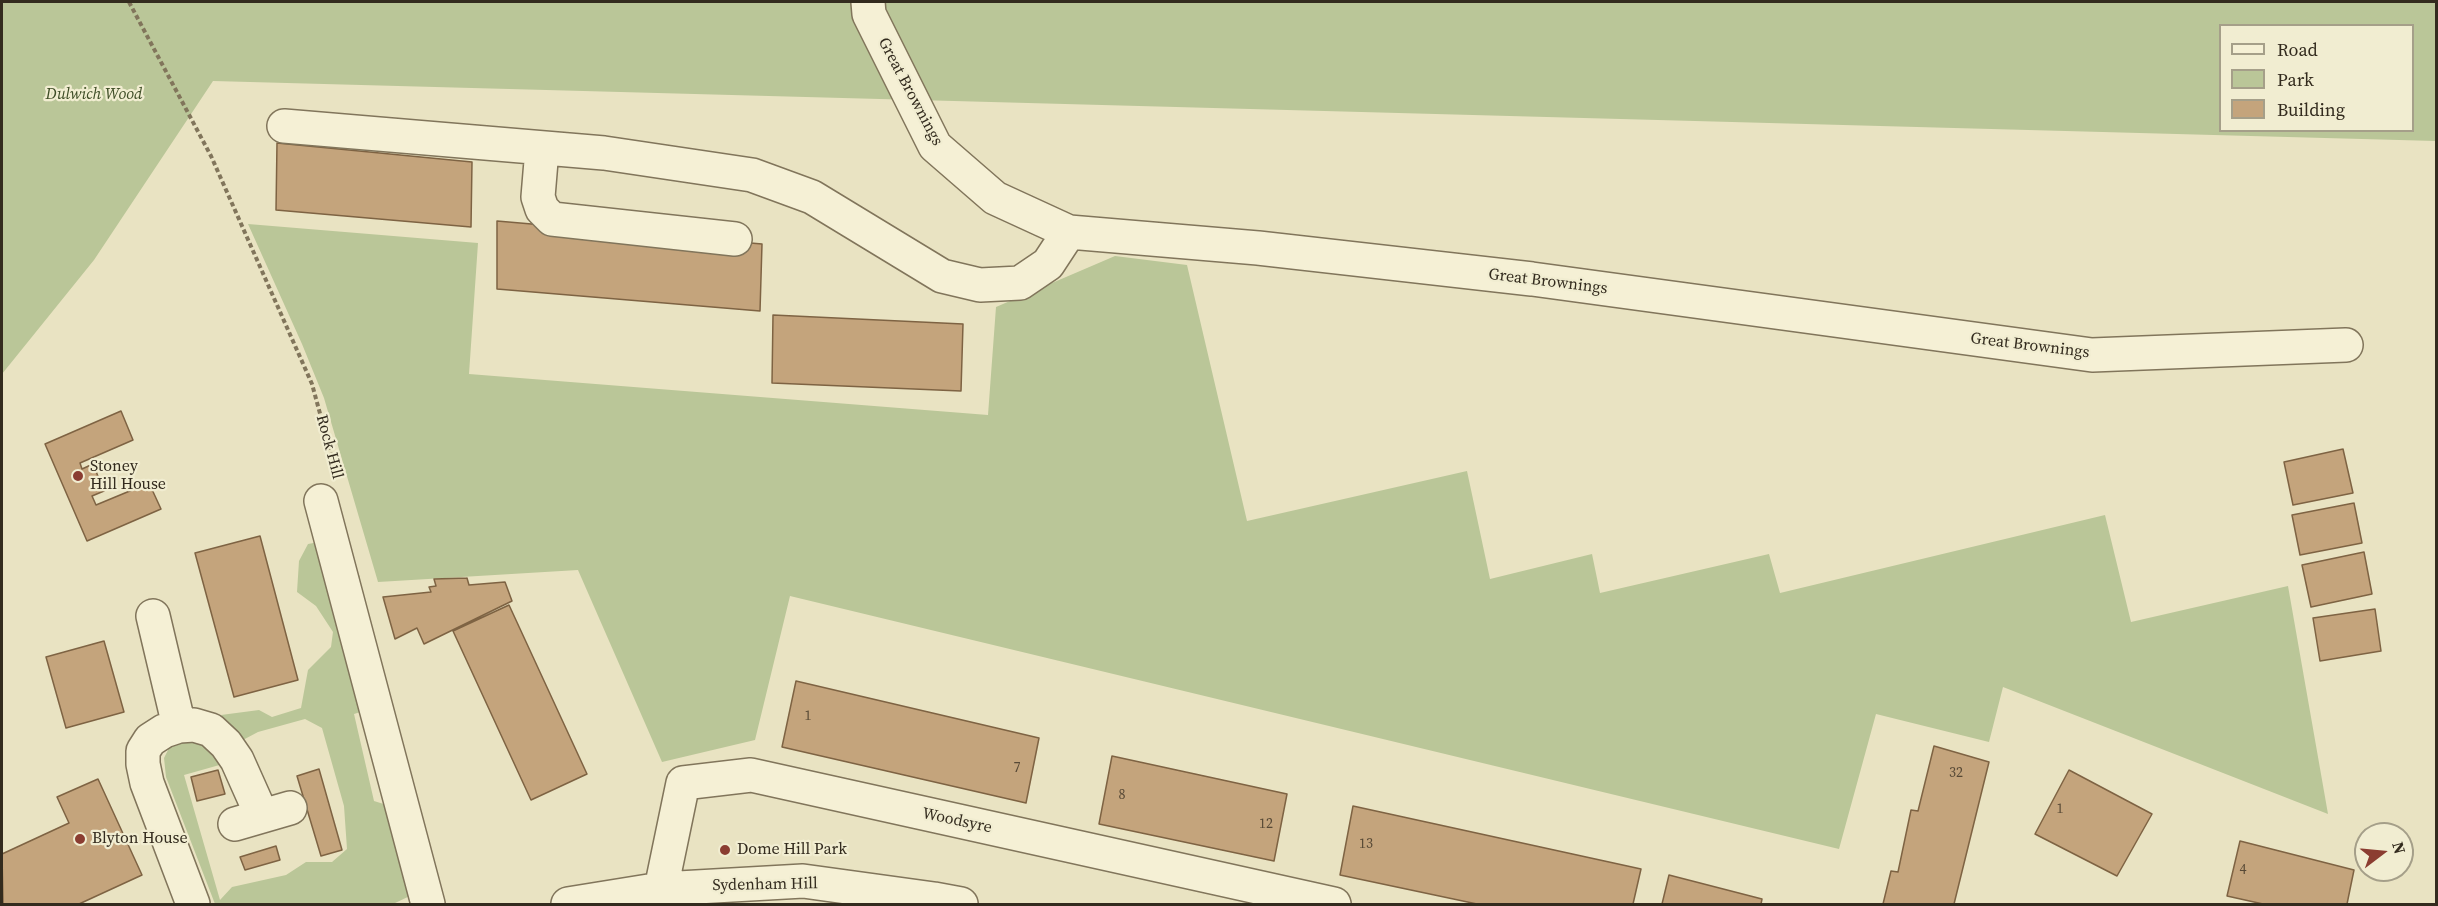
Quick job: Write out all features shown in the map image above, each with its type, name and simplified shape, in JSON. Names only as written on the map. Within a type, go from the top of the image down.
[{"type":"street","name":"Great Brownings","points":[[868,2],[869,14],[935,146],[995,198],[1069,232],[1258,248],[1532,279],[2091,355],[2346,345]]},
{"type":"street","points":[[284,126],[604,153],[752,175],[812,197],[942,276],[980,285],[1020,283],[1048,264],[1069,232]]},
{"type":"street","points":[[542,148],[538,197],[542,209],[552,219],[735,239]]},
{"type":"street","name":"Rock Hill","points":[[321,501],[428,904]]},
{"type":"street","points":[[153,616],[179,726]]},
{"type":"street","points":[[193,904],[147,783],[143,751],[150,740],[164,731],[179,726],[194,725],[211,730],[226,744],[237,760],[263,816]]},
{"type":"street","name":"Woodsyre","points":[[661,889],[683,783],[751,775],[1334,904]]},
{"type":"street","name":"Sydenham Hill","points":[[568,904],[661,889],[803,881],[943,902]]},
{"type":"path","name":"Rock Hill","points":[[129,2],[210,156],[312,384],[342,495],[321,501]]},
{"type":"green space","name":"Dulwich Wood","points":[[2,2],[2436,2],[2436,141],[213,81],[94,260],[2,374]]},
{"type":"green space","points":[[248,224],[478,243],[469,374],[988,415],[996,307],[1115,256],[1187,265],[1247,521],[1467,471],[1490,579],[1592,554],[1600,593],[1769,554],[1780,593],[2105,515],[2131,622],[2288,586],[2328,814],[2003,687],[1989,742],[1876,714],[1839,849],[790,596],[755,740],[662,762],[578,570],[378,582],[324,398]]},
{"type":"green space","points":[[341,538],[360,577],[354,608],[370,709],[354,714],[374,801],[390,806],[414,894],[393,904],[215,904],[166,777],[164,758],[171,744],[183,740],[207,743],[223,764],[184,775],[220,900],[232,887],[286,875],[306,862],[332,862],[347,849],[344,806],[322,728],[305,719],[258,732],[241,741],[221,715],[259,710],[272,717],[301,708],[308,670],[331,647],[333,632],[316,606],[297,592],[299,561],[308,544]]},
{"type":"building","points":[[277,143],[472,162],[471,227],[276,210]]},
{"type":"building","points":[[497,221],[762,244],[760,311],[497,289]]},
{"type":"building","points":[[773,315],[963,324],[961,391],[772,383]]},
{"type":"building","name":"Stoney Hill House","points":[[121,411],[133,440],[80,463],[82,469],[93,464],[104,491],[92,496],[96,505],[149,483],[161,509],[87,541],[45,444]]},
{"type":"building","points":[[2343,449],[2353,493],[2293,505],[2284,462]]},
{"type":"building","points":[[2354,503],[2362,543],[2300,555],[2292,515]]},
{"type":"building","points":[[260,536],[298,680],[234,697],[195,553]]},
{"type":"building","points":[[2364,552],[2372,594],[2311,607],[2302,565]]},
{"type":"building","points":[[467,578],[469,585],[505,582],[512,601],[424,644],[417,628],[395,639],[383,597],[431,592],[429,587],[436,586],[434,579]]},
{"type":"building","points":[[509,605],[587,774],[531,800],[453,631]]},
{"type":"building","points":[[2375,609],[2381,651],[2320,661],[2313,618]]},
{"type":"building","points":[[104,641],[124,712],[66,728],[46,657]]},
{"type":"building","points":[[796,681],[1039,738],[1026,803],[782,747]]},
{"type":"building","points":[[1934,746],[1989,762],[1954,904],[1883,904],[1891,871],[1898,872],[1911,810],[1918,811]]},
{"type":"building","points":[[1112,756],[1287,794],[1274,861],[1099,824]]},
{"type":"building","points":[[319,769],[342,850],[321,856],[297,776]]},
{"type":"building","points":[[218,770],[225,794],[197,801],[191,777]]},
{"type":"building","points":[[2069,770],[2152,814],[2117,876],[2035,834]]},
{"type":"building","name":"Blyton House","points":[[98,779],[142,875],[79,904],[3,904],[2,854],[69,823],[57,797]]},
{"type":"building","points":[[1353,806],[1641,869],[1633,904],[1477,904],[1340,875]]},
{"type":"building","points":[[2240,841],[2354,870],[2347,904],[2263,904],[2227,896]]},
{"type":"building","points":[[276,846],[280,860],[245,870],[240,857]]},
{"type":"building","points":[[1669,875],[1762,899],[1761,904],[1662,904]]},
{"type":"place","name":"Stoney Hill House","points":[[78,476]]},
{"type":"place","name":"Blyton House","points":[[80,839]]},
{"type":"place","name":"Dome Hill Park","points":[[725,850]]}]
